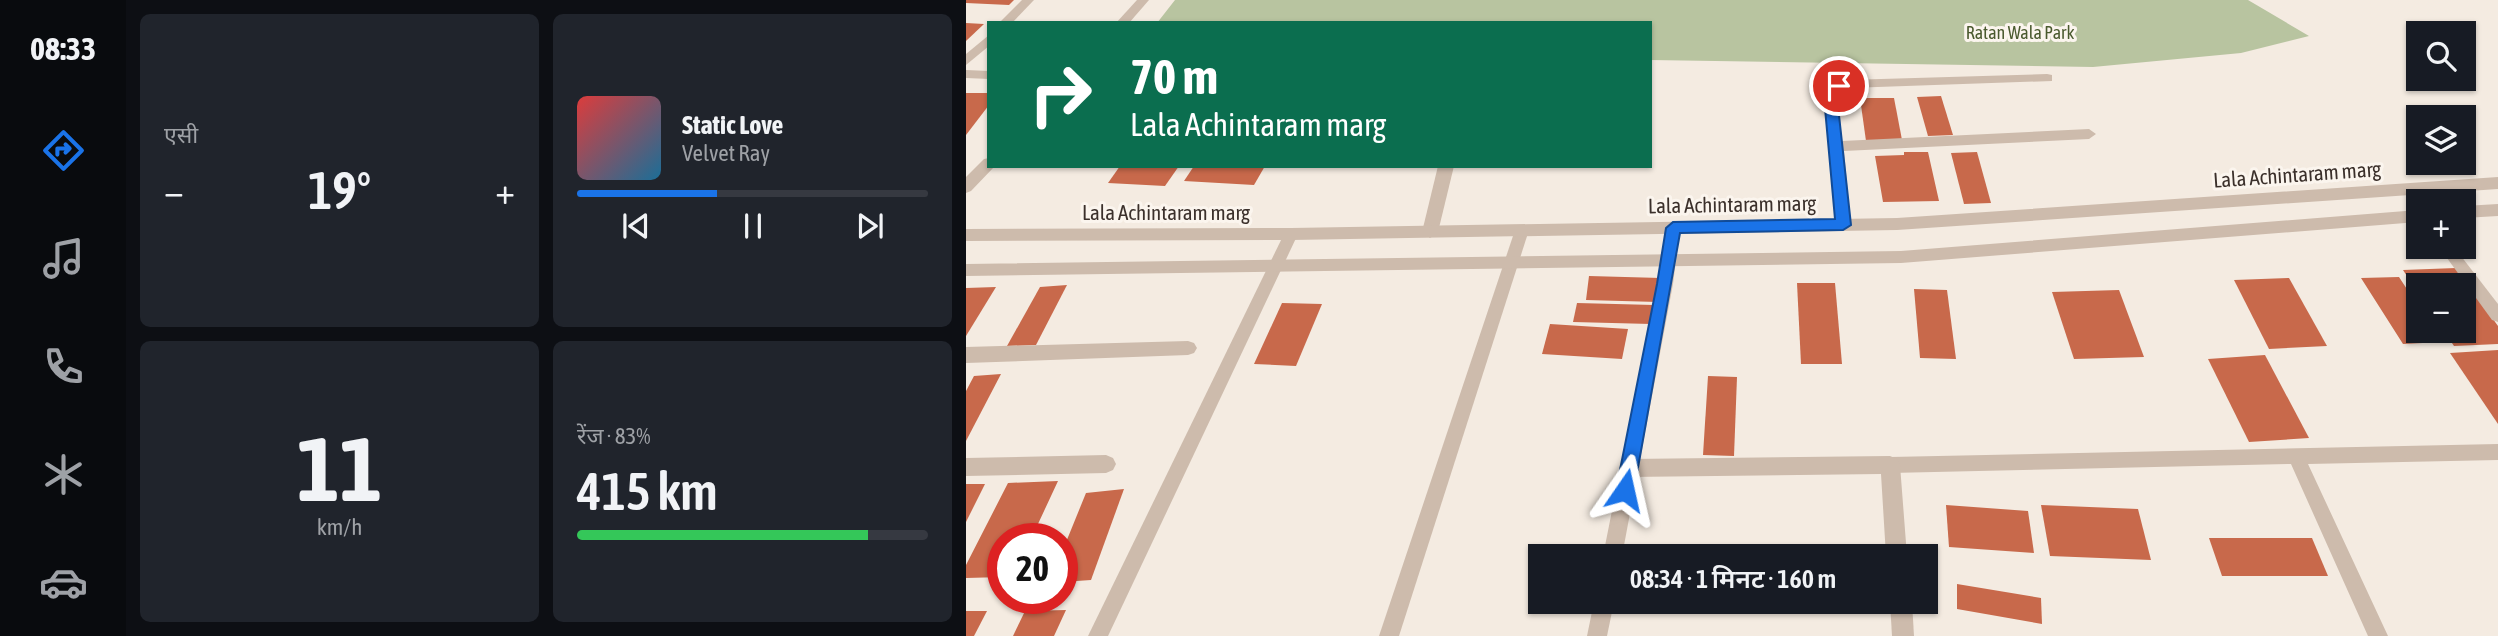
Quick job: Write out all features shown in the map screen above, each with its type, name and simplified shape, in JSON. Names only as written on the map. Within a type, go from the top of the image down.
[{"type":"street","points":[[1843,225],[1831,97],[1839,86],[2048,78]]},
{"type":"street","points":[[1836,146],[2089,134]]},
{"type":"street","points":[[966,187],[987,165]]},
{"type":"street","points":[[1430,232],[1446,168]]},
{"type":"street","name":"Lala Achintaram marg","points":[[966,234],[1291,234],[1911,223],[2498,183]]},
{"type":"street","points":[[2476,211],[2498,210]]},
{"type":"street","points":[[966,270],[1901,257],[2406,217]]},
{"type":"street","points":[[966,355],[1188,348]]},
{"type":"street","points":[[966,467],[1107,464]]},
{"type":"street","points":[[1629,468],[1890,465],[1896,544]]},
{"type":"street","points":[[1902,614],[1903,636]]},
{"type":"lane","points":[[1007,21],[1028,0]]},
{"type":"lane","points":[[1124,21],[1143,0]]},
{"type":"lane","points":[[966,61],[987,41]]},
{"type":"lane","points":[[966,74],[987,75]]},
{"type":"lane","points":[[1614,544],[1673,228]]},
{"type":"lane","points":[[1389,636],[1522,230]]},
{"type":"lane","points":[[1098,636],[1291,234]]},
{"type":"lane","points":[[2455,259],[2498,316]]},
{"type":"lane","points":[[1890,465],[2498,452]]},
{"type":"lane","points":[[2296,457],[2378,636]]},
{"type":"lane","points":[[1597,636],[1602,614]]},
{"type":"green space","name":"Ratan Wala Park","points":[[1175,0],[2248,0],[2309,36],[2241,53],[2093,67],[1652,60],[1652,21],[1159,21]]},
{"type":"building","points":[[966,0],[1014,0],[1009,5],[966,3]]},
{"type":"building","points":[[966,23],[984,24],[966,41]]},
{"type":"building","points":[[966,93],[987,93],[987,108],[966,135]]},
{"type":"building","points":[[1941,96],[1953,135],[1928,136],[1917,97]]},
{"type":"building","points":[[1860,98],[1894,98],[1902,140],[1866,141]]},
{"type":"building","points":[[1904,152],[1928,152],[1939,201],[1883,202],[1875,156],[1904,155]]},
{"type":"building","points":[[1977,152],[1991,203],[1964,204],[1951,153]]},
{"type":"building","points":[[1119,168],[1178,168],[1165,186],[1108,183]]},
{"type":"building","points":[[1193,168],[1264,168],[1254,185],[1184,181]]},
{"type":"building","points":[[2456,268],[2460,273],[2406,275],[2403,270]]},
{"type":"building","points":[[1589,276],[1661,278],[1658,302],[1586,300]]},
{"type":"building","points":[[2399,277],[2406,288],[2406,343],[2422,343],[2403,344],[2361,278]]},
{"type":"building","points":[[2289,278],[2327,346],[2269,349],[2234,280]]},
{"type":"building","points":[[1797,283],[1835,283],[1842,364],[1801,364]]},
{"type":"building","points":[[1067,285],[1036,345],[1007,346],[1040,287]]},
{"type":"building","points":[[996,287],[966,336],[966,288]]},
{"type":"building","points":[[1914,289],[1947,290],[1956,359],[1920,358]]},
{"type":"building","points":[[2119,290],[2144,357],[2074,359],[2052,292]]},
{"type":"building","points":[[2476,296],[2498,326],[2498,344],[2454,346],[2452,343],[2476,343]]},
{"type":"building","points":[[1282,303],[1322,304],[1296,366],[1254,364]]},
{"type":"building","points":[[1577,303],[1654,305],[1651,324],[1573,322]]},
{"type":"building","points":[[1550,324],[1628,329],[1622,359],[1542,354]]},
{"type":"building","points":[[2498,350],[2498,424],[2450,353]]},
{"type":"building","points":[[2265,355],[2309,438],[2249,442],[2208,359]]},
{"type":"building","points":[[1001,374],[966,441],[966,391],[974,376]]},
{"type":"building","points":[[1708,376],[1737,377],[1734,456],[1703,455]]},
{"type":"building","points":[[1058,481],[1038,523],[988,523],[1008,483]]},
{"type":"building","points":[[966,484],[985,484],[966,522]]},
{"type":"building","points":[[1124,489],[1091,580],[1078,581],[1078,523],[1074,523],[1086,493]]},
{"type":"building","points":[[1946,505],[2028,511],[2034,553],[1949,547]]},
{"type":"building","points":[[2041,505],[2138,509],[2151,560],[2050,556]]},
{"type":"building","points":[[987,524],[987,577],[966,578],[966,565]]},
{"type":"building","points":[[2209,538],[2312,538],[2328,576],[2222,576]]},
{"type":"building","points":[[1957,584],[2041,598],[2042,624],[1957,609]]},
{"type":"building","points":[[966,611],[987,611],[974,636],[966,636]]},
{"type":"building","points":[[1024,614],[1064,614],[1054,636],[1013,636]]},
{"type":"route","points":[[1625,490],[1665,284],[1673,228],[1843,225],[1831,97],[1834,89],[1839,86]]}]
